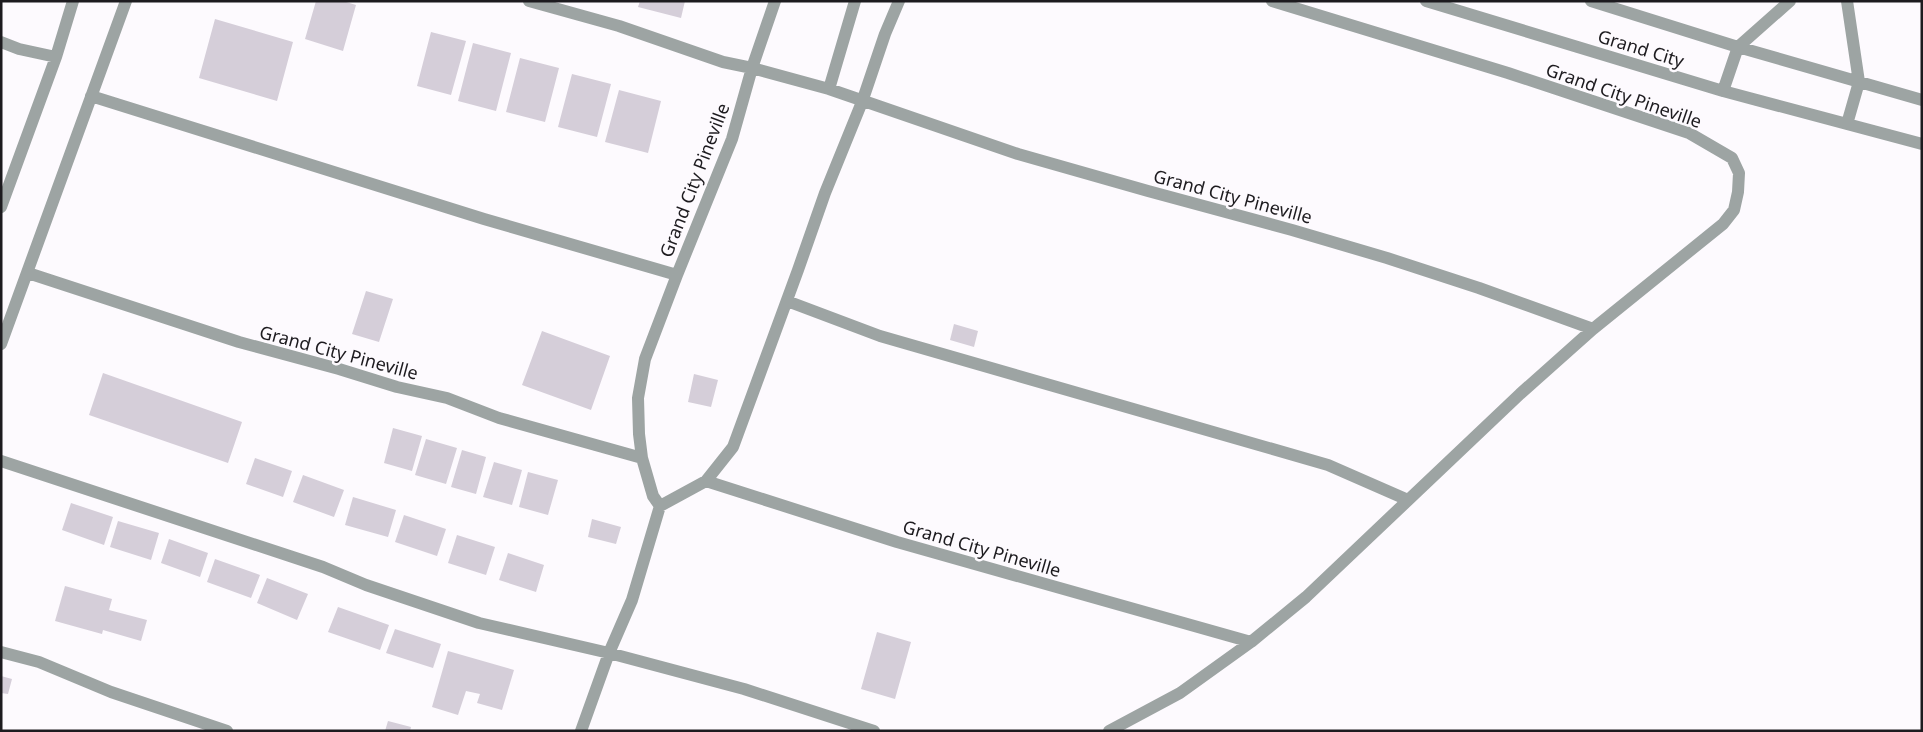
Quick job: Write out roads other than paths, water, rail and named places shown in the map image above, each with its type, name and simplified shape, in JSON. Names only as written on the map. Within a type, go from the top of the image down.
[{"type":"street","points":[[1,207],[56,57],[73,1]]},
{"type":"street","points":[[1,344],[126,1]]},
{"type":"street","name":"Grand City Pineville","points":[[529,1],[618,26],[723,62],[828,89],[1018,154],[1388,258],[1593,329]]},
{"type":"street","name":"Grand City Pineville","points":[[660,506],[653,496],[642,458],[639,434],[638,398],[645,359],[732,139],[752,68],[775,1]]},
{"type":"street","points":[[828,89],[856,1]]},
{"type":"street","points":[[581,731],[609,653],[632,600],[660,506],[706,481],[733,447],[825,193],[862,102],[885,34],[899,1]]},
{"type":"street","name":"Grand City Pineville","points":[[1109,731],[1180,693],[1251,642],[1306,597],[1514,400],[1593,329],[1723,224],[1734,210],[1738,192],[1739,173],[1732,158],[1689,133],[1508,73],[1272,1]]},
{"type":"street","name":"Grand City","points":[[1426,1],[1723,91],[1922,144]]},
{"type":"street","name":"Grand City","points":[[1591,1],[1738,47],[1922,100]]},
{"type":"street","points":[[1723,91],[1738,47],[1790,1]]},
{"type":"street","points":[[1847,1],[1859,82],[1847,124]]},
{"type":"street","points":[[1,42],[19,49],[56,57]]},
{"type":"street","name":"Grand City Pineville","points":[[91,96],[484,218],[677,275]]},
{"type":"street","name":"Grand City Pineville","points":[[28,273],[239,342],[397,387],[447,398],[499,418],[642,458]]},
{"type":"street","points":[[787,301],[880,336],[1328,465],[1408,500]]},
{"type":"street","points":[[1,461],[323,567],[366,585],[479,622],[609,653],[744,689],[874,731]]},
{"type":"street","name":"Grand City Pineville","points":[[706,481],[897,542],[1251,642]]},
{"type":"street","points":[[1,652],[39,662],[110,692],[228,731]]}]
